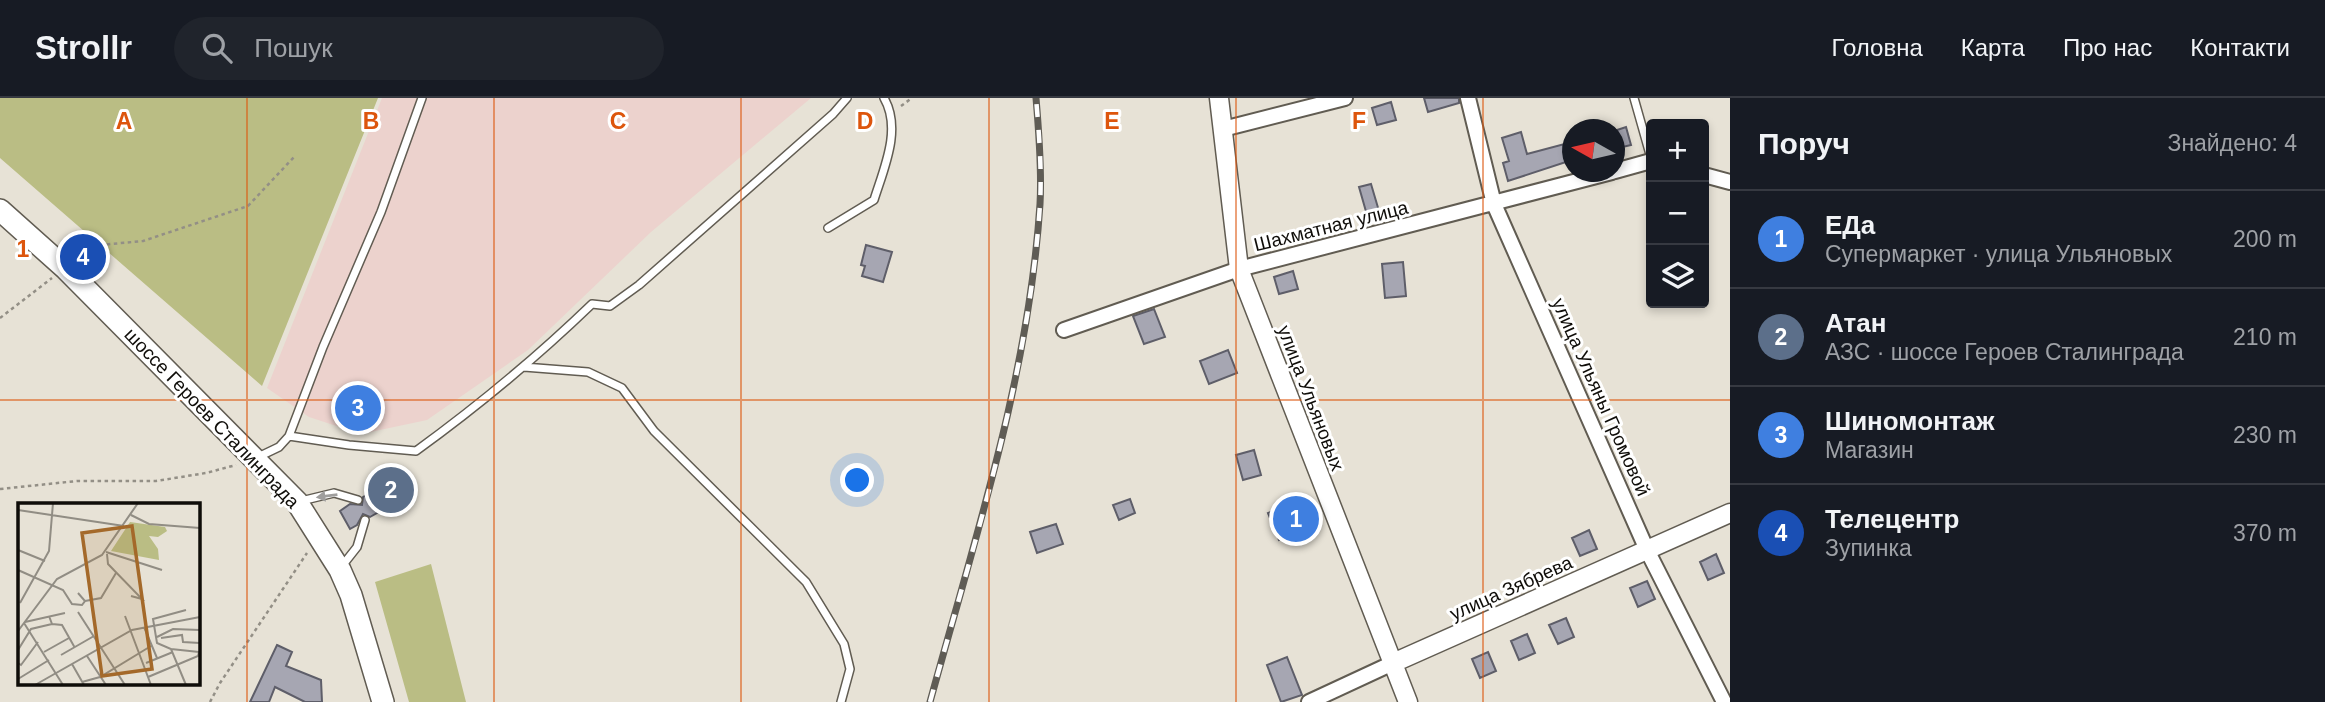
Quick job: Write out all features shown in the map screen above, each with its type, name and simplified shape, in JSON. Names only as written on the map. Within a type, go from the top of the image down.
[{"type":"main road","name":"шоссе Героев Сталинграда","points":[[0,210],[66,269],[297,502],[340,570],[351,595],[383,702]]},
{"type":"street","name":"улица Ульяновых","points":[[1219,98],[1239,269],[1408,702]]},
{"type":"street","points":[[1223,129],[1345,98]]},
{"type":"street","name":"улица Ульяны Громовой","points":[[1468,98],[1494,204],[1647,550],[1724,702]]},
{"type":"street","name":"Шахматная улица","points":[[1625,168],[1646,161]]},
{"type":"street","points":[[1709,176],[1730,182]]},
{"type":"street","name":"Шахматная улица","points":[[1064,330],[1239,269],[1573,182]]},
{"type":"street","name":"улица Зябрева","points":[[1309,702],[1730,513]]},
{"type":"lane","points":[[256,459],[279,447],[289,436],[323,347],[381,212],[422,98]]},
{"type":"lane","points":[[289,436],[416,452],[524,367],[592,304],[610,306],[639,285],[833,114],[847,98]]},
{"type":"lane","points":[[828,228],[874,200],[893,134],[891,113],[884,98]]},
{"type":"lane","points":[[1634,98],[1646,142]]},
{"type":"lane","points":[[524,367],[588,372],[622,388],[654,431],[806,582],[844,644],[850,669],[841,702]]},
{"type":"lane","points":[[297,502],[334,493],[358,499]]},
{"type":"lane","points":[[340,570],[357,547],[365,520]]},
{"type":"path","points":[[891,113],[912,98]]},
{"type":"path","points":[[0,318],[66,269],[80,247],[143,241],[248,206],[294,157]]},
{"type":"path","points":[[0,489],[77,481],[156,481],[206,473],[256,459]]},
{"type":"path","points":[[210,702],[220,682],[318,536]]},
{"type":"shaded area","points":[[382,98],[811,98],[651,232],[528,350],[427,420],[361,434],[309,417],[267,388]]},
{"type":"green space","points":[[0,98],[378,98],[262,386],[0,158]]},
{"type":"green space","points":[[431,564],[466,702],[409,702],[375,582]]},
{"type":"building","points":[[1424,98],[1459,98],[1459,103],[1428,112]]},
{"type":"building","points":[[1391,102],[1396,120],[1377,125],[1372,108]]},
{"type":"building","points":[[1625,127],[1631,145],[1625,146]]},
{"type":"building","points":[[1521,132],[1527,154],[1562,145],[1562,163],[1508,181],[1503,163],[1509,161],[1502,138]]},
{"type":"building","points":[[1371,184],[1379,211],[1367,215],[1359,187]]},
{"type":"building","points":[[866,245],[892,252],[883,282],[862,276],[865,266],[861,265]]},
{"type":"building","points":[[1403,262],[1406,296],[1385,298],[1382,264]]},
{"type":"building","points":[[1293,271],[1298,289],[1279,294],[1274,277]]},
{"type":"building","points":[[1154,309],[1165,337],[1144,344],[1133,316]]},
{"type":"building","points":[[1228,350],[1237,373],[1209,384],[1200,361]]},
{"type":"building","points":[[1254,450],[1261,475],[1243,480],[1236,455]]},
{"type":"building","points":[[394,478],[408,501],[393,510],[391,505],[370,517],[363,514],[357,525],[350,529],[340,511],[350,504],[362,505],[363,497]]},
{"type":"building","points":[[1130,499],[1135,513],[1119,520],[1113,505]]},
{"type":"building","points":[[1280,509],[1291,536],[1279,540],[1268,513]]},
{"type":"building","points":[[1056,524],[1063,544],[1037,553],[1030,532]]},
{"type":"building","points":[[1589,530],[1597,549],[1580,556],[1572,538]]},
{"type":"building","points":[[1716,554],[1724,573],[1708,580],[1700,562]]},
{"type":"building","points":[[1647,581],[1655,599],[1638,607],[1630,588]]},
{"type":"building","points":[[1566,618],[1574,637],[1558,644],[1549,625]]},
{"type":"building","points":[[1527,634],[1535,653],[1519,660],[1511,641]]},
{"type":"building","points":[[277,645],[292,652],[286,666],[321,680],[322,702],[305,702],[275,687],[269,702],[250,702]]},
{"type":"building","points":[[1488,652],[1496,671],[1480,678],[1472,659]]},
{"type":"building","points":[[1287,657],[1302,695],[1281,702],[1267,665]]},
{"type":"railway","points":[[930,702],[998,456],[1024,331],[1040,204],[1036,98]]},
{"type":"place","name":"Телецентр","points":[[83,257]]},
{"type":"place","name":"Шиномонтаж","points":[[358,408]]},
{"type":"place","name":"Атан","points":[[391,490]]},
{"type":"place","name":"ЕДа","points":[[1296,519]]}]
